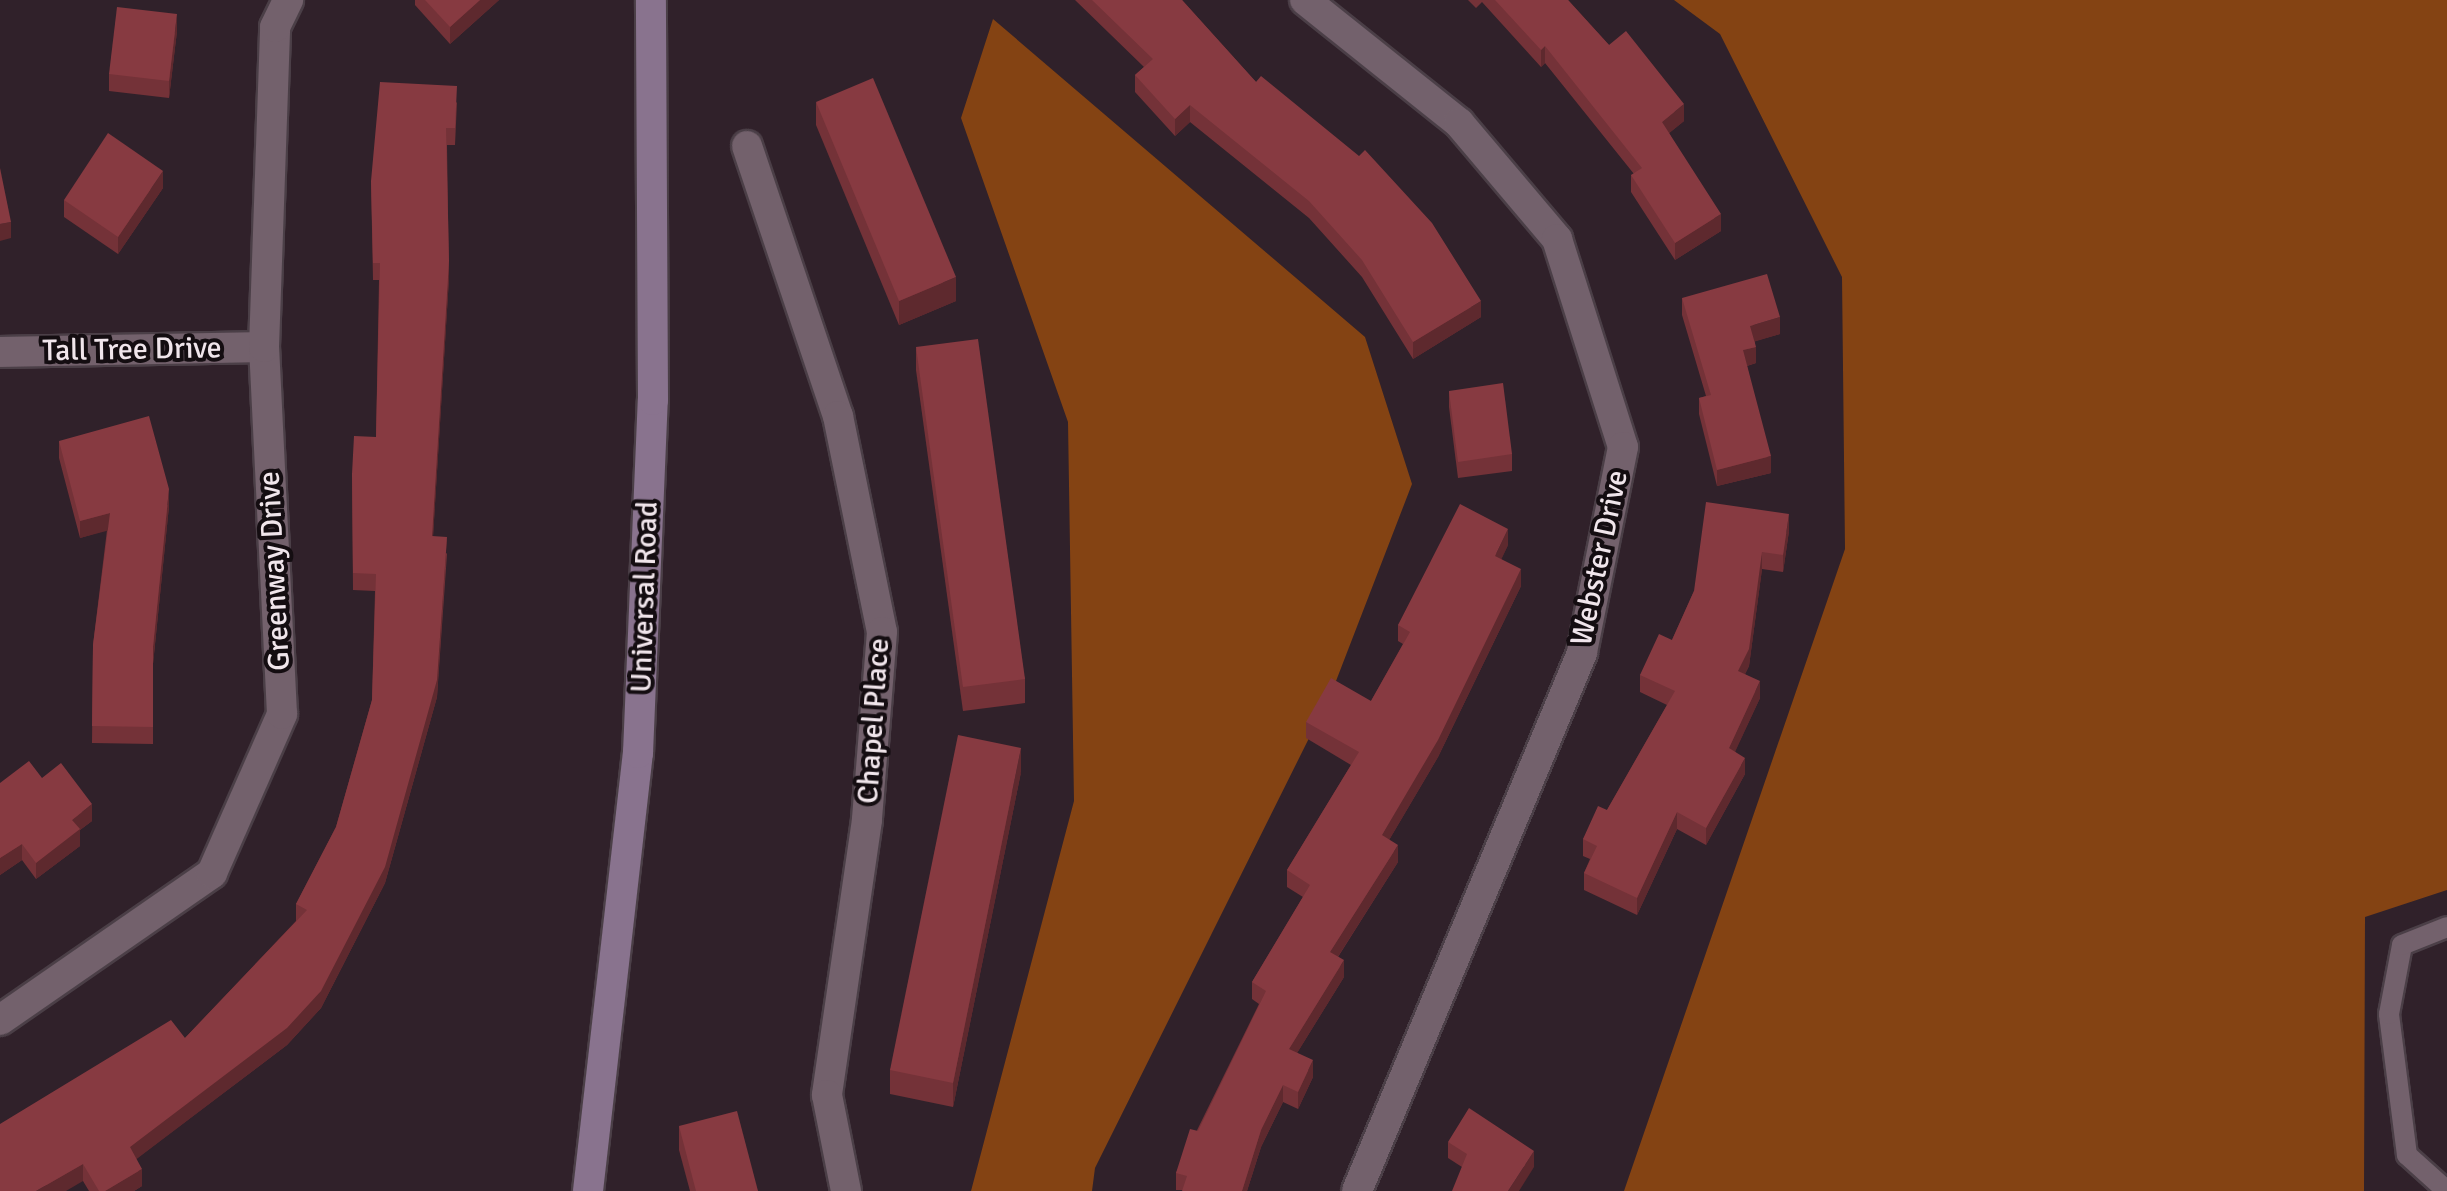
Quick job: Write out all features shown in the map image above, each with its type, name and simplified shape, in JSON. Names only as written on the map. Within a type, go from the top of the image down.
[{"type":"street","name":"Greenway Drive","points":[[0,1020],[212,873],[282,714],[264,347],[276,27],[288,0]]},
{"type":"street","name":"Universal Road","points":[[588,1191],[638,753],[653,400],[651,0]]},
{"type":"street","name":"Webster Drive","points":[[1305,0],[1459,122],[1557,239],[1623,446],[1582,653],[1357,1191]]},
{"type":"street","name":"Chapel Place","points":[[747,146],[838,416],[882,632],[866,820],[827,1095],[846,1191]]},
{"type":"street","name":"Tall Tree Drive","points":[[0,352],[264,347]]},
{"type":"lane","points":[[2446,1191],[2407,1155],[2390,1014],[2402,945],[2447,927]]},
{"type":"shaded area","points":[[1674,0],[2447,0],[2447,890],[2365,917],[2364,1191],[1624,1191],[1845,549],[1842,277],[1720,34]]},
{"type":"shaded area","points":[[993,19],[1365,337],[1412,484],[1331,694],[1095,1168],[1092,1191],[971,1191],[1074,801],[1068,422],[961,118]]},
{"type":"building","points":[[425,0],[480,0],[450,27]]},
{"type":"building","points":[[1092,0],[1182,0],[1256,82],[1261,76],[1359,156],[1365,150],[1432,223],[1481,301],[1413,342],[1362,260],[1309,201],[1190,105],[1175,119],[1135,75],[1153,59]]},
{"type":"building","points":[[1495,0],[1568,0],[1609,45],[1626,31],[1684,104],[1662,122],[1721,214],[1675,243],[1631,175],[1642,168],[1545,46],[1541,50]]},
{"type":"building","points":[[117,7],[177,14],[169,81],[109,74]]},
{"type":"building","points":[[873,78],[956,277],[899,301],[816,102]]},
{"type":"building","points":[[380,82],[457,86],[455,128],[446,128],[449,261],[432,536],[447,537],[437,680],[385,867],[321,991],[287,1028],[130,1147],[142,1169],[105,1191],[99,1191],[83,1164],[36,1191],[0,1191],[0,1124],[171,1020],[185,1038],[307,910],[296,904],[336,827],[372,700],[376,574],[353,573],[352,474],[354,436],[376,437],[380,263],[373,263],[371,181]]},
{"type":"building","points":[[108,133],[163,171],[118,237],[64,200]]},
{"type":"building","points":[[0,168],[11,222],[0,224]]},
{"type":"building","points":[[1767,274],[1780,317],[1750,326],[1756,347],[1743,350],[1771,456],[1717,470],[1699,398],[1711,395],[1682,298]]},
{"type":"building","points":[[978,339],[1025,679],[963,687],[916,347]]},
{"type":"building","points":[[1503,383],[1512,454],[1458,462],[1449,391]]},
{"type":"building","points":[[149,416],[169,489],[153,647],[153,727],[92,726],[93,645],[110,513],[80,521],[59,441]]},
{"type":"building","points":[[1706,502],[1789,514],[1783,555],[1762,552],[1749,649],[1738,671],[1760,681],[1729,748],[1745,758],[1706,828],[1677,812],[1637,898],[1584,873],[1597,846],[1583,839],[1598,806],[1607,810],[1675,691],[1640,675],[1659,634],[1672,640],[1694,591]]},
{"type":"building","points":[[1460,504],[1508,529],[1495,556],[1521,569],[1438,740],[1382,835],[1398,845],[1330,952],[1344,960],[1289,1049],[1313,1060],[1298,1092],[1283,1085],[1261,1130],[1242,1191],[1182,1191],[1187,1176],[1176,1173],[1190,1129],[1198,1131],[1266,991],[1252,982],[1310,885],[1287,870],[1359,752],[1306,722],[1331,678],[1371,701],[1410,632],[1398,625]]},
{"type":"building","points":[[958,735],[1021,748],[953,1083],[890,1070]]},
{"type":"building","points":[[29,761],[42,778],[61,763],[92,804],[72,820],[80,829],[36,863],[22,844],[0,858],[0,783]]},
{"type":"building","points":[[1469,1108],[1534,1151],[1508,1191],[1452,1191],[1467,1154],[1448,1142]]},
{"type":"building","points":[[737,1111],[758,1191],[696,1191],[679,1126]]}]
